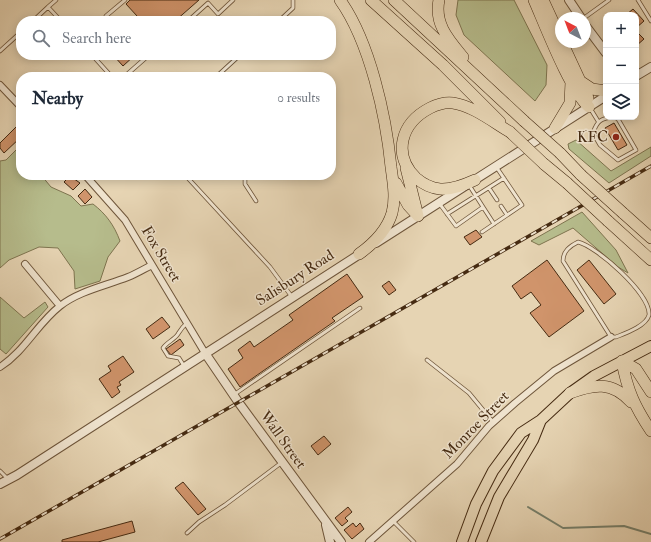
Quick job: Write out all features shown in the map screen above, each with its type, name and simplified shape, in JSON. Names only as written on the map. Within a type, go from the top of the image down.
[{"type":"highway","points":[[340,0],[350,14],[367,58],[380,102],[393,175],[394,194],[392,213],[384,230],[369,246],[358,254]]},
{"type":"highway","points":[[371,0],[443,66],[544,164],[567,183],[651,260]]},
{"type":"highway","points":[[394,0],[560,153],[581,175],[651,238]]},
{"type":"highway","points":[[439,0],[437,7],[439,22],[446,36],[475,72],[507,105]]},
{"type":"highway","points":[[534,0],[575,81],[588,98],[589,107]]},
{"type":"highway","points":[[542,0],[555,27]]},
{"type":"highway","points":[[556,128],[570,103],[575,81],[564,48]]},
{"type":"highway","points":[[575,81],[592,89],[603,91]]},
{"type":"highway","points":[[418,216],[401,150],[403,136],[410,125],[421,113],[436,105],[452,103],[468,108],[510,132]]},
{"type":"highway","points":[[404,163],[421,183],[431,188],[442,190],[459,187],[472,182]]},
{"type":"highway","points":[[393,175],[399,191],[408,205],[418,216]]},
{"type":"highway","points":[[462,542],[476,504],[493,471],[521,433],[540,420],[570,393],[594,376],[651,346]]},
{"type":"highway","points":[[622,361],[636,369],[651,392]]},
{"type":"highway","points":[[622,361],[626,384],[634,405]]},
{"type":"highway","points":[[570,393],[589,386],[602,386],[614,389],[625,396],[634,405],[651,431]]},
{"type":"highway","points":[[481,542],[499,497],[533,440],[540,420]]},
{"type":"street","points":[[569,0],[576,12]]},
{"type":"street","points":[[591,33],[603,49]]},
{"type":"street","points":[[639,74],[651,67]]},
{"type":"street","points":[[0,85],[16,102]]},
{"type":"street","name":"Salisbury Road","points":[[0,484],[603,98]]},
{"type":"street","name":"Fox Street","points":[[89,180],[125,220],[205,353]]},
{"type":"street","points":[[25,264],[60,306]]},
{"type":"street","points":[[0,367],[22,350],[48,316],[60,306],[81,294],[129,277],[152,265]]},
{"type":"street","name":"Monroe Street","points":[[369,542],[457,464],[493,422],[554,371],[611,337]]},
{"type":"street","name":"Wall Street","points":[[205,353],[233,395],[341,542]]},
{"type":"street","points":[[325,522],[330,542]]},
{"type":"lane","points":[[38,16],[56,0]]},
{"type":"lane","points":[[106,16],[125,0]]},
{"type":"lane","points":[[194,16],[208,3],[218,14],[232,0]]},
{"type":"lane","points":[[284,16],[293,8],[293,0]]},
{"type":"lane","points":[[591,13],[609,0]]},
{"type":"lane","points":[[638,0],[651,21]]},
{"type":"lane","points":[[48,7],[56,16]]},
{"type":"lane","points":[[0,51],[16,37]]},
{"type":"lane","points":[[97,60],[107,72]]},
{"type":"lane","points":[[130,72],[143,60]]},
{"type":"lane","points":[[221,72],[235,60]]},
{"type":"lane","points":[[589,107],[598,121]]},
{"type":"lane","points":[[603,118],[598,121],[593,133],[597,141],[616,159],[620,159],[636,150],[619,120]]},
{"type":"lane","points":[[482,232],[522,206],[496,166]]},
{"type":"lane","points":[[447,214],[504,178]]},
{"type":"lane","points":[[190,180],[270,267],[292,297]]},
{"type":"lane","points":[[245,180],[245,184],[256,201]]},
{"type":"lane","points":[[472,182],[476,196],[494,224]]},
{"type":"lane","points":[[489,188],[497,200]]},
{"type":"lane","points":[[439,203],[456,226],[483,207]]},
{"type":"lane","points":[[501,206],[507,215]]},
{"type":"lane","points":[[578,242],[585,244],[596,251],[620,270],[641,293],[648,306],[649,315],[645,321],[616,337],[611,337],[563,261],[563,256],[566,250],[578,242]]},
{"type":"lane","points":[[233,395],[360,308]]},
{"type":"lane","points":[[184,366],[179,358],[168,356],[163,348],[166,343],[178,335],[180,328],[187,323]]},
{"type":"lane","points":[[427,360],[469,393],[493,422]]},
{"type":"lane","points":[[187,533],[199,522],[225,505],[283,462]]},
{"type":"lane","points":[[0,471],[8,480]]},
{"type":"lane","points":[[393,521],[414,542]]},
{"type":"green space","points":[[458,0],[514,0],[547,65],[546,85],[535,101],[464,35],[456,15]]},
{"type":"green space","points":[[576,140],[611,171],[651,147],[651,156],[609,183],[569,149],[568,144]]},
{"type":"green space","points":[[16,150],[16,180],[45,180],[51,187],[71,196],[81,206],[93,204],[106,216],[120,241],[108,257],[100,281],[75,289],[74,271],[58,248],[39,247],[9,260],[0,268],[0,161],[6,160]]},
{"type":"green space","points":[[582,212],[616,250],[628,273],[618,267],[573,228],[539,245],[531,241]]},
{"type":"green space","points":[[0,297],[24,318],[45,302],[48,307],[6,354],[0,349]]},
{"type":"building","points":[[130,0],[199,0],[181,16],[137,16],[126,4]]},
{"type":"building","points":[[639,16],[644,21],[639,25]]},
{"type":"building","points":[[639,34],[644,39],[639,43]]},
{"type":"building","points":[[118,60],[130,60],[123,66]]},
{"type":"building","points":[[614,123],[627,145],[618,150],[605,128]]},
{"type":"building","points":[[16,127],[16,142],[4,153],[0,148],[0,143]]},
{"type":"building","points":[[66,180],[76,180],[80,183],[73,190],[64,182]]},
{"type":"building","points":[[85,189],[92,197],[85,204],[78,196]]},
{"type":"building","points":[[476,230],[482,237],[470,245],[464,237]]},
{"type":"building","points":[[547,260],[584,311],[549,337],[530,313],[541,305],[531,292],[521,299],[512,286]]},
{"type":"building","points":[[589,260],[616,294],[604,304],[577,270]]},
{"type":"building","points":[[347,274],[363,297],[332,318],[335,321],[240,387],[228,369],[243,358],[238,350],[250,341],[254,347],[293,320],[289,315]]},
{"type":"building","points":[[389,281],[396,290],[389,295],[382,286]]},
{"type":"building","points":[[162,317],[170,327],[153,339],[146,329]]},
{"type":"building","points":[[180,339],[184,345],[171,355],[166,349]]},
{"type":"building","points":[[123,356],[134,372],[119,382],[121,385],[117,387],[120,392],[112,398],[99,379],[111,371],[108,366]]},
{"type":"building","points":[[324,436],[331,444],[318,455],[311,446]]},
{"type":"building","points":[[183,482],[206,509],[198,515],[175,488]]},
{"type":"building","points":[[348,507],[352,512],[345,518],[348,521],[342,526],[335,518]]},
{"type":"building","points":[[132,521],[135,532],[98,542],[62,542],[62,540]]},
{"type":"building","points":[[353,523],[356,527],[360,523],[364,529],[352,539],[344,530]]},
{"type":"waterway","points":[[528,507],[563,528],[624,526],[651,534]]},
{"type":"railway","points":[[0,539],[651,166]]},
{"type":"place","name":"KFC","points":[[616,137]]}]
